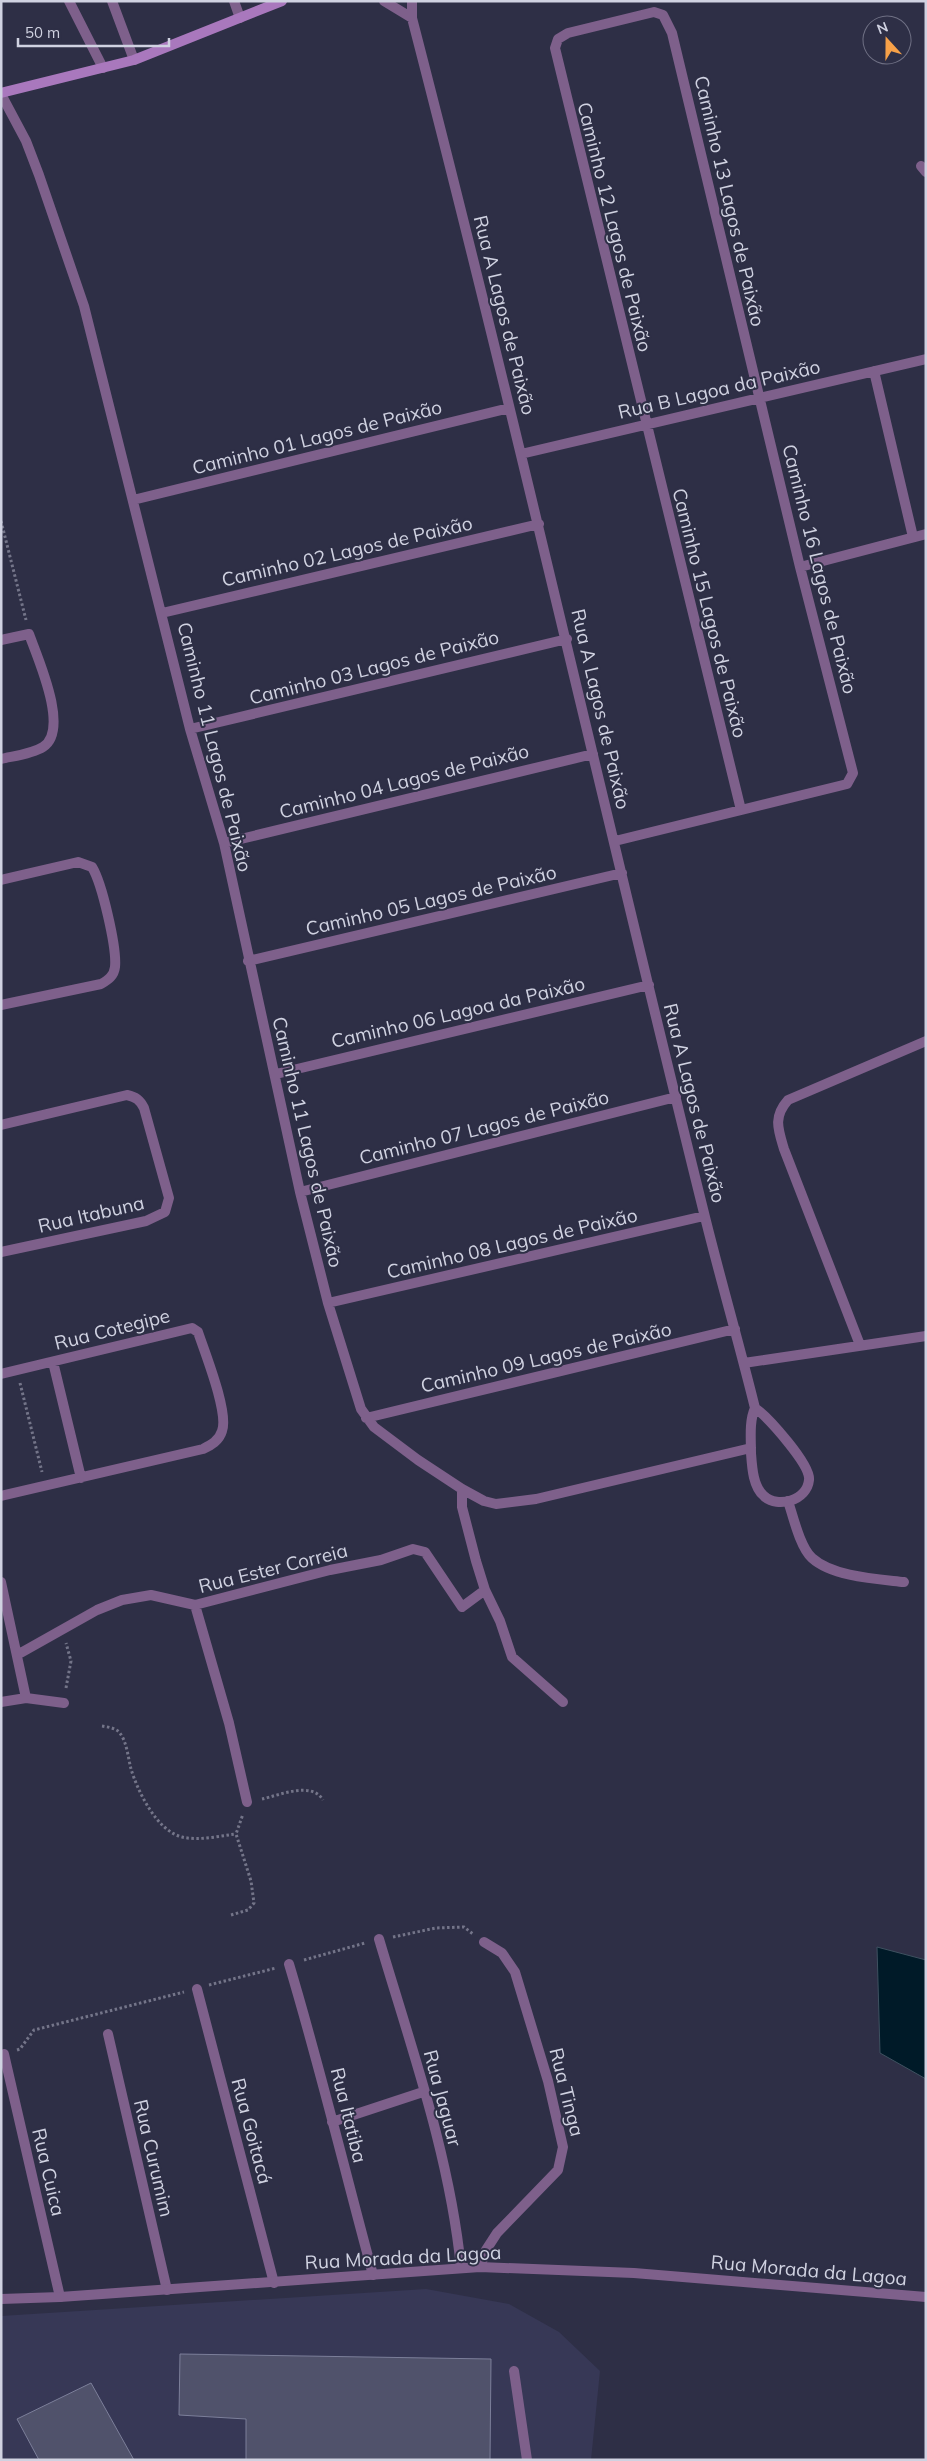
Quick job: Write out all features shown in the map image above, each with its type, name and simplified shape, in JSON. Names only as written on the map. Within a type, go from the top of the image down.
[{"type":"main road","points":[[1,94],[134,60],[279,2]]},
{"type":"street","points":[[69,1],[103,68]]},
{"type":"street","points":[[112,1],[134,60]]},
{"type":"street","points":[[234,1],[240,18]]},
{"type":"street","points":[[384,1],[412,18]]},
{"type":"street","name":"Rua A Lagos de Paixão","points":[[412,1],[412,18],[478,273],[704,1216],[755,1408],[751,1448],[757,1487],[763,1496],[773,1502],[788,1501],[800,1496],[807,1488],[808,1474],[798,1456],[755,1408]]},
{"type":"street","name":"Caminho 13 Lagos de Paixão","points":[[558,39],[568,33],[616,20],[654,12],[663,15],[672,33],[759,397]]},
{"type":"street","name":"Caminho 12 Lagos de Paixão","points":[[558,39],[555,48],[556,59],[646,424]]},
{"type":"street","name":"Caminho 11 Lagos de Paixão","points":[[1,94],[26,141],[36,166],[84,306],[190,729],[224,843],[248,961],[276,1074],[300,1192],[328,1303],[355,1394],[366,1418]]},
{"type":"street","name":"Rua B Lagoa da Paixão","points":[[521,454],[926,358]]},
{"type":"street","points":[[874,370],[912,537]]},
{"type":"street","name":"Caminho 16 Lagos de Paixão","points":[[615,841],[847,784],[853,773],[759,397]]},
{"type":"street","name":"Caminho 01 Lagos de Paixão","points":[[133,500],[509,408]]},
{"type":"street","name":"Caminho 15 Lagos de Paixão","points":[[646,424],[741,810]]},
{"type":"street","name":"Caminho 02 Lagos de Paixão","points":[[162,613],[539,524]]},
{"type":"street","points":[[800,567],[926,534]]},
{"type":"street","points":[[1,640],[30,634],[49,695],[54,722],[54,734],[41,748],[1,759]]},
{"type":"street","name":"Caminho 03 Lagos de Paixão","points":[[190,729],[567,639]]},
{"type":"street","name":"Caminho 04 Lagos de Paixão","points":[[224,843],[593,754]]},
{"type":"street","points":[[1,880],[78,862],[92,867],[114,946],[115,968],[112,977],[100,984],[1,1004]]},
{"type":"street","name":"Caminho 05 Lagos de Paixão","points":[[248,961],[622,873]]},
{"type":"street","name":"Caminho 06 Lagoa da Paixão","points":[[276,1074],[648,985]]},
{"type":"street","points":[[860,1345],[784,1149],[778,1120],[780,1109],[788,1100],[926,1041]]},
{"type":"street","name":"Rua Itabuna","points":[[1,1125],[127,1095],[140,1100],[147,1115],[168,1190],[169,1204],[165,1212],[154,1218],[1,1252]]},
{"type":"street","name":"Caminho 07 Lagos de Paixão","points":[[300,1192],[676,1097]]},
{"type":"street","name":"Caminho 08 Lagos de Paixão","points":[[328,1303],[704,1216]]},
{"type":"street","name":"Rua Cotegipe","points":[[1,1374],[192,1328],[198,1332],[217,1391],[223,1430],[218,1440],[203,1449],[1,1496]]},
{"type":"street","name":"Caminho 09 Lagos de Paixão","points":[[366,1418],[735,1329]]},
{"type":"street","points":[[744,1363],[926,1336]]},
{"type":"street","points":[[53,1362],[80,1478]]},
{"type":"street","points":[[366,1418],[388,1439],[462,1489],[484,1502],[496,1504],[518,1503],[751,1448]]},
{"type":"street","points":[[462,1489],[462,1507],[485,1590],[500,1621],[515,1662],[563,1702]]},
{"type":"street","points":[[788,1501],[804,1547],[811,1557],[829,1568],[868,1578],[904,1582]]},
{"type":"street","name":"Rua Ester Correia","points":[[17,1655],[108,1605],[137,1596],[150,1595],[170,1598],[194,1605],[330,1570],[381,1560],[418,1548],[425,1552],[462,1607],[485,1590]]},
{"type":"street","points":[[1,1582],[26,1698]]},
{"type":"street","points":[[194,1605],[229,1723],[247,1802]]},
{"type":"street","points":[[1,1702],[26,1698],[64,1704]]},
{"type":"street","name":"Rua Jaguar","points":[[380,1939],[456,2218],[461,2268]]},
{"type":"street","name":"Rua Tinga","points":[[480,2267],[486,2250],[497,2233],[524,2203],[555,2175],[561,2163],[563,2147],[548,2081],[515,1972],[502,1953],[484,1942]]},
{"type":"street","name":"Rua Itatiba","points":[[289,1964],[325,2085],[332,2122],[373,2276]]},
{"type":"street","name":"Rua Goitacá","points":[[197,1989],[274,2283]]},
{"type":"street","name":"Rua Curumim","points":[[108,2034],[167,2290]]},
{"type":"street","name":"Rua Cuica","points":[[4,2054],[60,2298]]},
{"type":"street","points":[[332,2122],[423,2092]]},
{"type":"street","name":"Rua Morada da Lagoa","points":[[1,2300],[60,2298],[480,2267],[634,2273],[926,2297]]},
{"type":"street","points":[[514,2371],[527,2460]]},
{"type":"path","points":[[1,521],[30,634]]},
{"type":"path","points":[[17,1370],[45,1486]]},
{"type":"path","points":[[64,1630],[71,1661],[64,1704]]},
{"type":"path","points":[[102,1726],[115,1730],[122,1737],[132,1771],[151,1811],[162,1826],[182,1837],[200,1838],[236,1834]]},
{"type":"path","points":[[231,1915],[248,1910],[254,1903],[252,1881],[236,1834],[247,1802],[309,1790],[318,1793],[323,1800]]},
{"type":"path","points":[[4,2054],[20,2049],[34,2030],[197,1989],[380,1939],[436,1928],[464,1927],[484,1942]]},
{"type":"shaded area","points":[[877,1947],[926,1960],[926,2079],[880,2053]]},
{"type":"shaded area","points":[[426,2289],[509,2304],[559,2332],[600,2371],[591,2460],[1,2460],[1,2316]]},
{"type":"building","points":[[180,2354],[491,2359],[490,2460],[246,2460],[246,2419],[179,2415]]},
{"type":"building","points":[[91,2383],[134,2460],[39,2460],[17,2419]]}]
